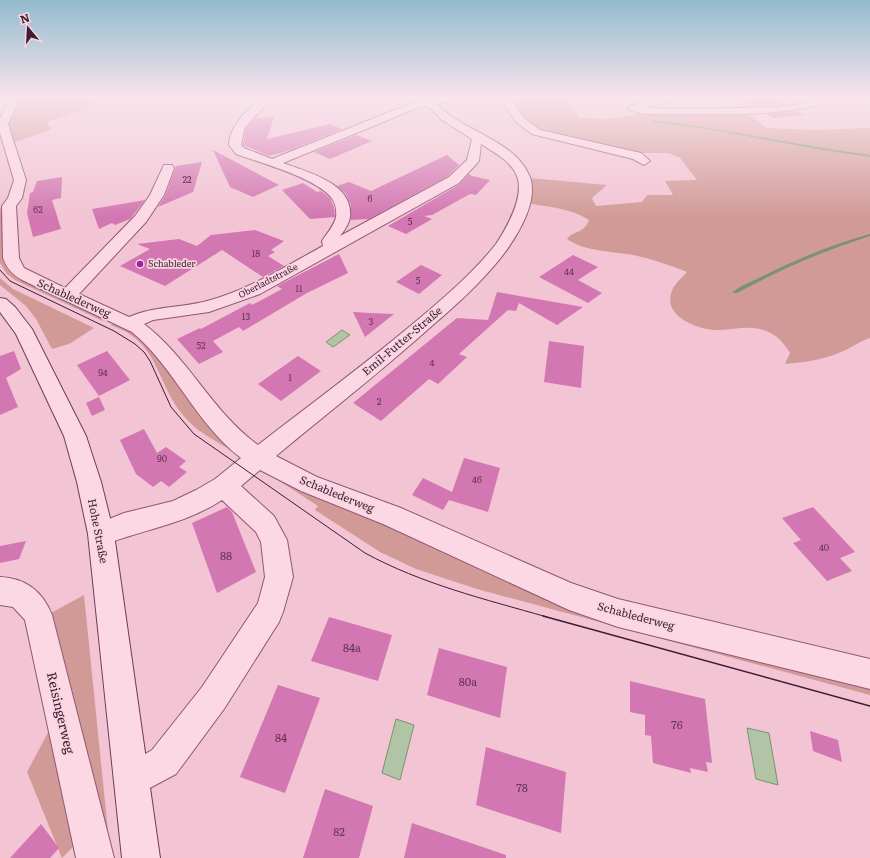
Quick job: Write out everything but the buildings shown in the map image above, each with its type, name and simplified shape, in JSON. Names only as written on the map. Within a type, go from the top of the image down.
[{"type":"street","name":"Schablederweg","points":[[7,137],[20,180],[15,198],[4,202],[13,264],[18,271],[66,295],[130,323],[152,339],[169,357],[201,402],[230,436],[258,458],[309,484],[392,516],[570,596],[618,613],[870,674]]},
{"type":"street","points":[[236,137],[235,145],[240,151],[321,182],[336,194],[341,201],[343,216],[330,241],[330,244],[333,246]]},
{"type":"street","points":[[272,163],[336,137]]},
{"type":"street","name":"Emil-Futter-Straße","points":[[101,534],[124,525],[177,511],[206,498],[224,486],[373,367],[460,292],[498,251],[518,218],[525,189],[525,182],[519,169],[508,157],[477,137]]},
{"type":"street","points":[[557,137],[629,154],[644,161]]},
{"type":"street","name":"Oberladtstraße","points":[[130,323],[149,315],[209,306],[254,290],[454,180],[473,162],[476,141],[480,139]]},
{"type":"street","points":[[66,295],[82,282],[139,221],[161,188],[168,168]]},
{"type":"street","name":"Hohe Straße","points":[[0,303],[10,311],[20,324],[75,436],[89,482],[101,534],[141,858]]},
{"type":"street","points":[[131,781],[164,762],[169,756],[213,698],[269,612],[275,595],[279,577],[274,540],[265,524],[224,486]]},
{"type":"street","name":"Reisingerweg","points":[[0,591],[10,591],[29,600],[38,615],[95,858]]},
{"type":"shaded area","points":[[10,137],[29,137],[12,143]]},
{"type":"shaded area","points":[[562,137],[870,137],[870,338],[821,359],[785,364],[790,353],[780,340],[770,333],[754,328],[712,330],[694,325],[677,315],[672,308],[670,300],[672,291],[687,272],[647,258],[591,249],[574,243],[567,239],[573,234],[582,230],[589,220],[567,210],[527,203],[529,178],[607,185],[592,198],[596,206],[642,202],[647,195],[673,195],[665,181],[697,180],[680,158],[668,153],[631,153]]},
{"type":"shaded area","points":[[0,207],[2,214],[4,249],[36,286],[103,317],[103,321],[15,280],[7,274],[0,263]]},
{"type":"shaded area","points":[[0,278],[13,289],[94,328],[69,344],[52,349],[36,319],[26,306],[0,285]]},
{"type":"shaded area","points":[[117,323],[125,326],[145,341],[232,451],[200,431],[188,421],[174,403],[148,352],[138,341],[126,332],[110,325]]},
{"type":"shaded area","points":[[342,330],[350,335],[333,347],[326,342]]},
{"type":"shaded area","points":[[264,471],[468,559],[870,682],[870,695],[477,589],[416,569],[380,552],[315,510],[318,506]]},
{"type":"shaded area","points":[[84,595],[110,851],[51,613]]},
{"type":"shaded area","points":[[396,719],[414,725],[400,780],[382,773]]},
{"type":"shaded area","points":[[51,727],[76,844],[62,858],[27,772]]},
{"type":"shaded area","points":[[747,728],[769,733],[778,785],[756,779]]},
{"type":"waterway","points":[[753,137],[870,156]]},
{"type":"waterway","points":[[735,292],[801,260],[835,246],[870,235]]},
{"type":"tram line","points":[[0,270],[10,281],[114,331],[135,344],[144,352],[150,361],[171,407],[194,434],[365,553],[409,574],[431,582],[547,617]]},
{"type":"tram line","points":[[543,616],[870,706]]},
{"type":"place","name":"Schableder","points":[[140,264]]}]
